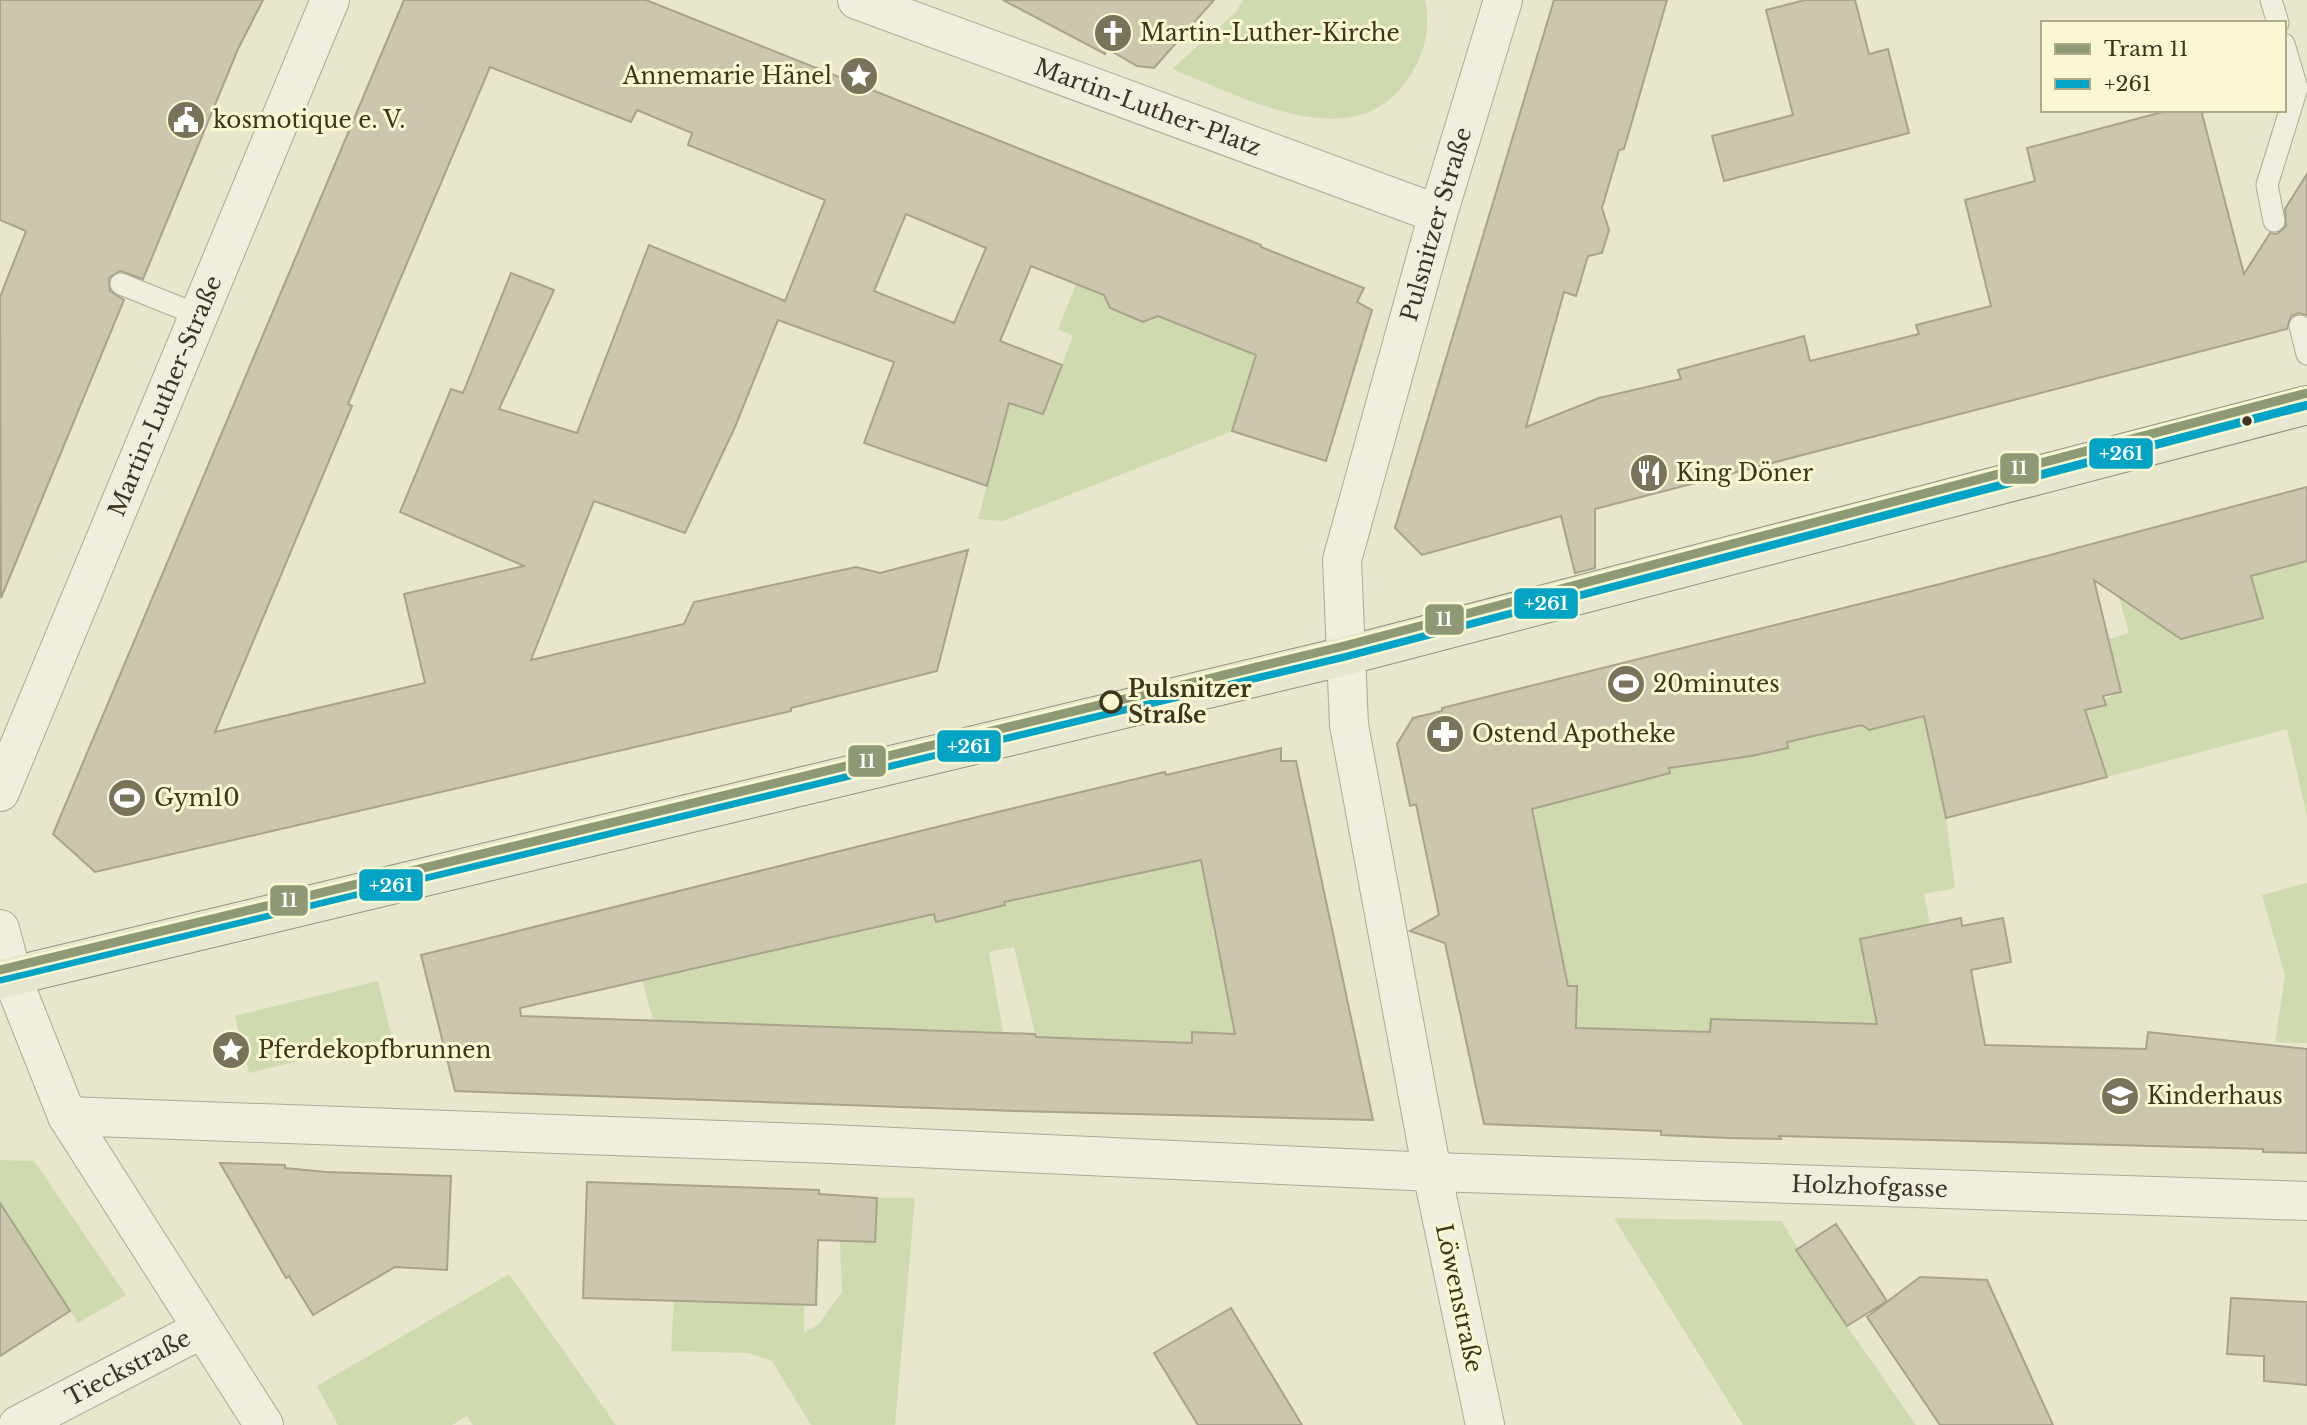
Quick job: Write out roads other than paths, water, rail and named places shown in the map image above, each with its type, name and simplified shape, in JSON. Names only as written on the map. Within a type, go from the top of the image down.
[{"type":"main road","points":[[6,978],[1345,656],[2307,405]]},
{"type":"street","name":"Martin-Luther-Straße","points":[[0,792],[330,0]]},
{"type":"street","name":"Martin-Luther-Platz","points":[[856,0],[1438,214]]},
{"type":"street","name":"Pulsnitzer Straße","points":[[1432,1172],[1349,725],[1342,560],[1438,214],[1503,0]]},
{"type":"street","points":[[0,929],[6,978],[66,1116],[264,1425]]},
{"type":"street","name":"Holzhofgasse","points":[[66,1116],[845,1145],[1432,1172],[2307,1201]]},
{"type":"street","name":"Löwenstraße","points":[[1432,1172],[1485,1425]]},
{"type":"street","name":"Tieckstraße","points":[[18,1425],[202,1329]]},
{"type":"lane","points":[[2272,0],[2277,21]]},
{"type":"lane","points":[[2274,221],[2267,185],[2297,88],[2286,51]]},
{"type":"lane","points":[[121,284],[198,315]]},
{"type":"lane","points":[[2300,326],[2307,354]]},
{"type":"tram line","name":"11","points":[[0,970],[1344,646],[2307,393]]},
{"type":"place","name":"Martin-Luther-Kirche","points":[[1113,33]]},
{"type":"place","name":"Annemarie Hänel","points":[[859,76]]},
{"type":"place","name":"kosmotique e. V.","points":[[186,120]]},
{"type":"place","name":"King Döner","points":[[1649,473]]},
{"type":"place","name":"20minutes","points":[[1626,684]]},
{"type":"place","name":"Pulsnitzer Straße","points":[[1111,702]]},
{"type":"place","name":"Ostend Apotheke","points":[[1445,734]]},
{"type":"place","name":"Gym10","points":[[127,798]]},
{"type":"place","name":"Pferdekopfbrunnen","points":[[231,1050]]},
{"type":"place","name":"Kinderhaus","points":[[2120,1096]]}]
